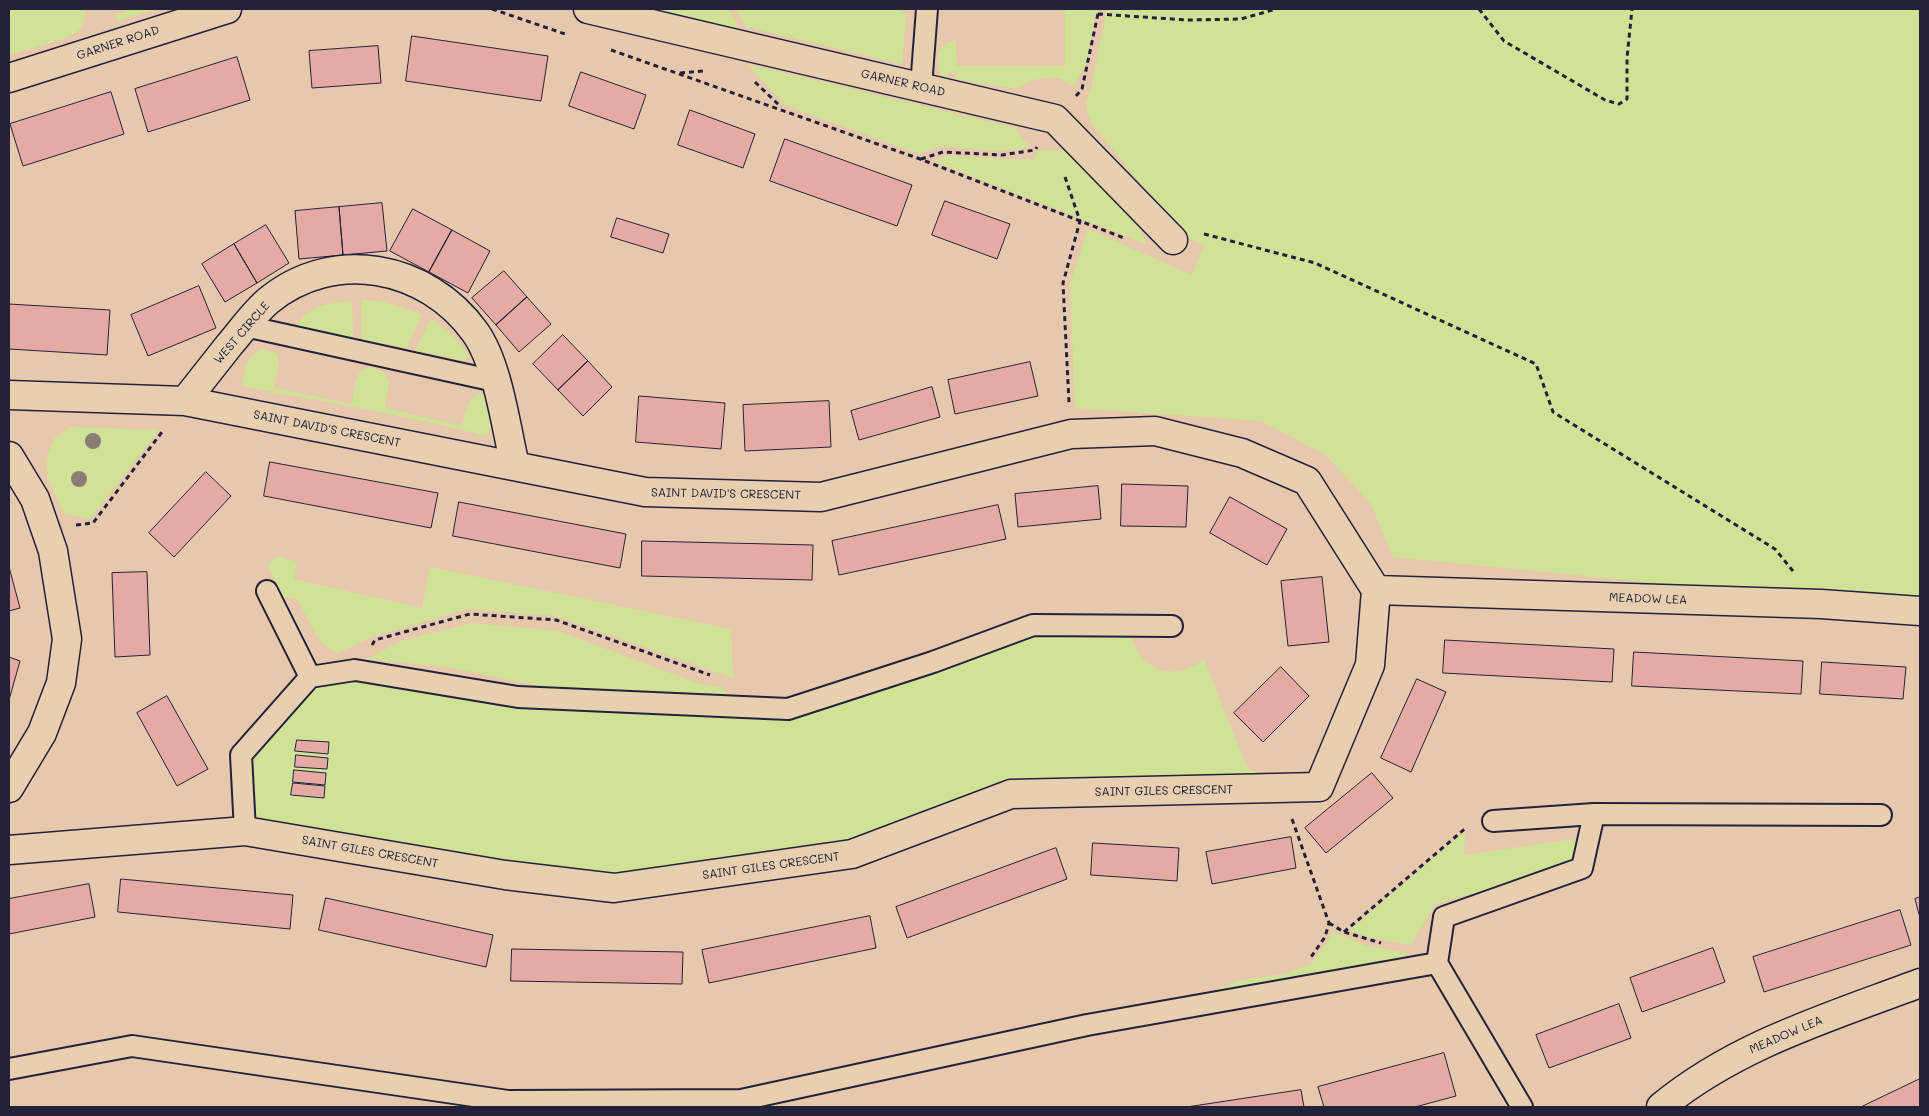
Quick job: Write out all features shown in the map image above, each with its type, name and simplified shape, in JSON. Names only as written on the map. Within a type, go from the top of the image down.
[{"type":"street","name":"GARNER ROAD","points":[[9,78],[227,9]]},
{"type":"street","name":"GARNER ROAD","points":[[588,9],[1055,119]]},
{"type":"street","points":[[1055,119],[1173,240]]},
{"type":"street","name":"WEST CIRCLE","points":[[186,401],[244,326],[268,301],[296,283],[329,272],[362,269],[394,274],[420,283],[443,298],[475,332],[488,356],[496,380],[515,466]]},
{"type":"street","name":"SAINT DAVID'S CRESCENT","points":[[9,395],[186,401],[645,492],[821,497],[1071,434],[1155,431],[1242,452],[1307,481],[1376,590]]},
{"type":"street","points":[[9,456],[35,499],[53,551],[67,638],[61,683],[42,733],[9,788]]},
{"type":"street","name":"MEADOW LEA","points":[[1376,590],[1821,604],[1920,611]]},
{"type":"street","name":"SAINT GILES CRESCENT","points":[[9,850],[245,831],[505,875],[614,888],[852,854],[1011,794],[1319,788],[1370,665],[1376,590]]},
{"type":"street","name":"MEADOW LEA","points":[[1661,1107],[1684,1089],[1733,1058],[1780,1035],[1920,983]]},
{"type":"lane","points":[[921,87],[927,9]]},
{"type":"lane","points":[[244,326],[496,380]]},
{"type":"lane","points":[[267,590],[310,677]]},
{"type":"lane","points":[[245,831],[241,755],[310,677],[355,670],[518,697],[788,708],[934,662],[1033,625],[1172,626]]},
{"type":"lane","points":[[1522,1107],[1437,963],[1444,917],[1582,868],[1594,814]]},
{"type":"lane","points":[[1493,820],[1594,814],[1881,816]]},
{"type":"lane","points":[[9,1069],[132,1046],[508,1101],[741,1100],[1087,1025],[1437,963]]},
{"type":"path","points":[[492,9],[576,38]]},
{"type":"path","points":[[920,159],[943,152],[1002,155],[1034,150],[1055,119],[1082,89],[1099,9]]},
{"type":"path","points":[[1098,14],[1187,20],[1241,19],[1276,9]]},
{"type":"path","points":[[1480,9],[1504,41],[1605,100],[1619,104],[1627,99],[1628,92],[1627,58],[1632,9]]},
{"type":"path","points":[[604,47],[920,159],[1126,239]]},
{"type":"path","points":[[679,73],[705,71]]},
{"type":"path","points":[[754,82],[783,109]]},
{"type":"path","points":[[1071,434],[1063,283],[1080,222]]},
{"type":"path","points":[[1173,240],[1185,229],[1315,263],[1536,364],[1553,412],[1774,549],[1821,604]]},
{"type":"path","points":[[53,551],[64,534],[75,525],[93,523],[186,401]]},
{"type":"path","points":[[355,670],[375,640],[470,614],[556,620],[726,681],[741,707]]},
{"type":"path","points":[[1281,788],[1328,923],[1325,937],[1308,961]]},
{"type":"path","points":[[1344,932],[1461,830],[1471,824],[1493,820]]},
{"type":"green space","points":[[9,9],[85,10],[85,18],[80,29],[67,37],[9,55]]},
{"type":"green space","points":[[130,9],[156,9],[118,21],[116,15]]},
{"type":"green space","points":[[620,9],[729,9],[737,24],[735,36]]},
{"type":"green space","points":[[736,9],[899,9],[906,15],[902,64],[746,27]]},
{"type":"green space","points":[[1065,9],[1097,9],[1085,67],[1073,87],[1061,79],[1051,77],[1033,80],[1015,89],[955,79],[957,73],[950,71],[948,77],[941,75],[938,63],[939,53],[944,45],[956,40],[957,66],[1065,66]]},
{"type":"green space","points":[[1107,9],[1920,9],[1920,609],[1393,557],[1371,504],[1325,454],[1261,421],[1075,408],[1070,284],[1088,229],[1192,275],[1204,245],[1184,237],[1093,125],[1087,113],[1086,102],[1091,88]]},
{"type":"green space","points":[[747,64],[1016,128],[1023,140],[1031,147],[1000,151],[941,146],[919,154],[785,105]]},
{"type":"green space","points":[[1057,150],[1071,154],[1142,231],[1146,244],[933,161],[948,156],[1033,160],[1038,151]]},
{"type":"green space","points":[[361,300],[380,301],[422,314],[407,348],[362,340]]},
{"type":"green space","points":[[352,301],[353,337],[327,338],[302,332],[298,325],[307,313],[314,309],[337,302]]},
{"type":"green space","points":[[431,319],[451,335],[469,355],[464,361],[415,350]]},
{"type":"green space","points":[[263,349],[276,353],[279,364],[274,388],[352,404],[354,388],[359,374],[368,368],[375,369],[385,373],[389,382],[385,408],[462,426],[469,403],[479,393],[487,395],[493,416],[492,425],[486,436],[395,415],[242,386],[245,368],[249,359],[252,355]]},
{"type":"green space","points":[[70,427],[159,430],[90,519],[64,514],[48,478],[46,461],[54,439]]},
{"type":"green space","points":[[277,556],[297,562],[294,579],[422,608],[430,567],[731,629],[733,678],[556,616],[468,609],[374,636],[338,653],[331,650],[319,639],[298,600],[281,596],[268,565]]},
{"type":"green space","points":[[472,623],[558,631],[700,684],[722,687],[728,695],[638,696],[549,688],[447,667],[367,659],[401,641]]},
{"type":"green space","points":[[1033,625],[1131,632],[1141,656],[1158,669],[1181,671],[1192,667],[1204,659],[1247,767],[1281,788],[1011,794],[852,854],[614,888],[245,831],[241,755],[310,677],[355,670],[518,697],[788,709]]},
{"type":"green space","points":[[1465,831],[1464,855],[1567,840],[1578,841],[1573,863],[1551,872],[1435,904],[1411,945],[1368,937],[1349,931]]},
{"type":"green space","points":[[1332,931],[1365,945],[1407,953],[1397,967],[1199,997],[1241,980],[1285,974],[1311,964],[1329,939]]},
{"type":"building","points":[[412,36],[548,56],[541,101],[406,81]]},
{"type":"building","points":[[378,46],[381,83],[312,88],[309,51]]},
{"type":"building","points":[[237,57],[250,100],[148,132],[135,89]]},
{"type":"building","points":[[581,72],[646,95],[634,129],[569,106]]},
{"type":"building","points":[[111,92],[124,134],[23,166],[10,124]]},
{"type":"building","points":[[690,110],[755,134],[743,168],[678,145]]},
{"type":"building","points":[[785,139],[912,185],[897,226],[770,181]]},
{"type":"building","points":[[945,201],[1010,224],[997,259],[932,235]]},
{"type":"building","points":[[382,203],[387,251],[343,255],[339,207]]},
{"type":"building","points":[[339,207],[343,255],[299,259],[295,211]]},
{"type":"building","points":[[413,209],[452,230],[429,272],[390,251]]},
{"type":"building","points":[[617,218],[669,234],[663,253],[611,237]]},
{"type":"building","points":[[266,225],[289,263],[257,283],[234,244]]},
{"type":"building","points":[[452,230],[490,251],[468,293],[429,272]]},
{"type":"building","points":[[234,244],[257,283],[225,302],[202,264]]},
{"type":"building","points":[[504,271],[527,297],[496,325],[472,298]]},
{"type":"building","points":[[199,286],[216,328],[148,356],[131,315]]},
{"type":"building","points":[[527,297],[551,324],[519,352],[496,325]]},
{"type":"building","points":[[9,304],[110,310],[107,355],[9,349]]},
{"type":"building","points":[[563,335],[588,361],[558,390],[533,364]]},
{"type":"building","points":[[588,361],[612,387],[583,416],[558,390]]},
{"type":"building","points":[[1030,362],[1038,396],[955,414],[948,380]]},
{"type":"building","points":[[932,387],[940,417],[859,440],[851,411]]},
{"type":"building","points":[[639,396],[725,403],[721,449],[636,442]]},
{"type":"building","points":[[829,401],[831,447],[745,451],[743,405]]},
{"type":"building","points":[[270,462],[438,493],[431,528],[264,496]]},
{"type":"building","points":[[206,472],[231,496],[174,557],[149,533]]},
{"type":"building","points":[[1122,484],[1188,486],[1186,527],[1121,526]]},
{"type":"building","points":[[1098,486],[1101,519],[1018,527],[1015,494]]},
{"type":"building","points":[[1230,497],[1287,529],[1267,565],[1210,533]]},
{"type":"building","points":[[459,502],[626,534],[620,568],[453,536]]},
{"type":"building","points":[[998,505],[1006,539],[839,575],[832,541]]},
{"type":"building","points":[[642,541],[813,545],[812,580],[642,576]]},
{"type":"building","points":[[9,567],[20,608],[9,611]]},
{"type":"building","points":[[147,572],[150,655],[115,657],[112,573]]},
{"type":"building","points":[[1322,577],[1329,642],[1288,646],[1281,581]]},
{"type":"building","points":[[1445,640],[1614,649],[1612,682],[1443,673]]},
{"type":"building","points":[[1634,652],[1803,661],[1801,694],[1632,686]]},
{"type":"building","points":[[9,657],[20,661],[9,700]]},
{"type":"building","points":[[1822,662],[1906,667],[1903,699],[1820,694]]},
{"type":"building","points":[[1281,667],[1309,696],[1263,742],[1234,713]]},
{"type":"building","points":[[1417,679],[1446,692],[1411,772],[1381,758]]},
{"type":"building","points":[[167,696],[208,769],[177,786],[137,713]]},
{"type":"building","points":[[297,740],[329,742],[328,754],[295,751]]},
{"type":"building","points":[[296,755],[328,758],[327,769],[295,767]]},
{"type":"building","points":[[294,770],[326,773],[325,785],[293,782]]},
{"type":"building","points":[[1372,773],[1393,798],[1326,853],[1305,828]]},
{"type":"building","points":[[293,783],[325,786],[324,798],[291,795]]},
{"type":"building","points":[[1291,837],[1296,868],[1212,884],[1206,852]]},
{"type":"building","points":[[1093,843],[1179,848],[1177,881],[1091,875]]},
{"type":"building","points":[[1056,848],[1067,879],[907,938],[896,907]]},
{"type":"building","points":[[121,879],[293,895],[290,929],[118,912]]},
{"type":"building","points":[[89,884],[95,917],[9,934],[9,899]]},
{"type":"building","points":[[1920,897],[1920,918],[1915,899]]},
{"type":"building","points":[[326,898],[493,935],[486,967],[319,930]]},
{"type":"building","points":[[1900,910],[1911,945],[1764,992],[1753,957]]},
{"type":"building","points":[[870,916],[876,948],[709,983],[702,950]]},
{"type":"building","points":[[1713,948],[1725,982],[1642,1012],[1630,978]]},
{"type":"building","points":[[512,949],[683,952],[682,984],[511,981]]},
{"type":"building","points":[[1619,1004],[1631,1038],[1549,1068],[1536,1035]]},
{"type":"building","points":[[1444,1053],[1456,1096],[1415,1107],[1324,1107],[1318,1087]]},
{"type":"building","points":[[1920,1079],[1920,1107],[1861,1107]]},
{"type":"building","points":[[1301,1090],[1304,1107],[1187,1107]]}]
